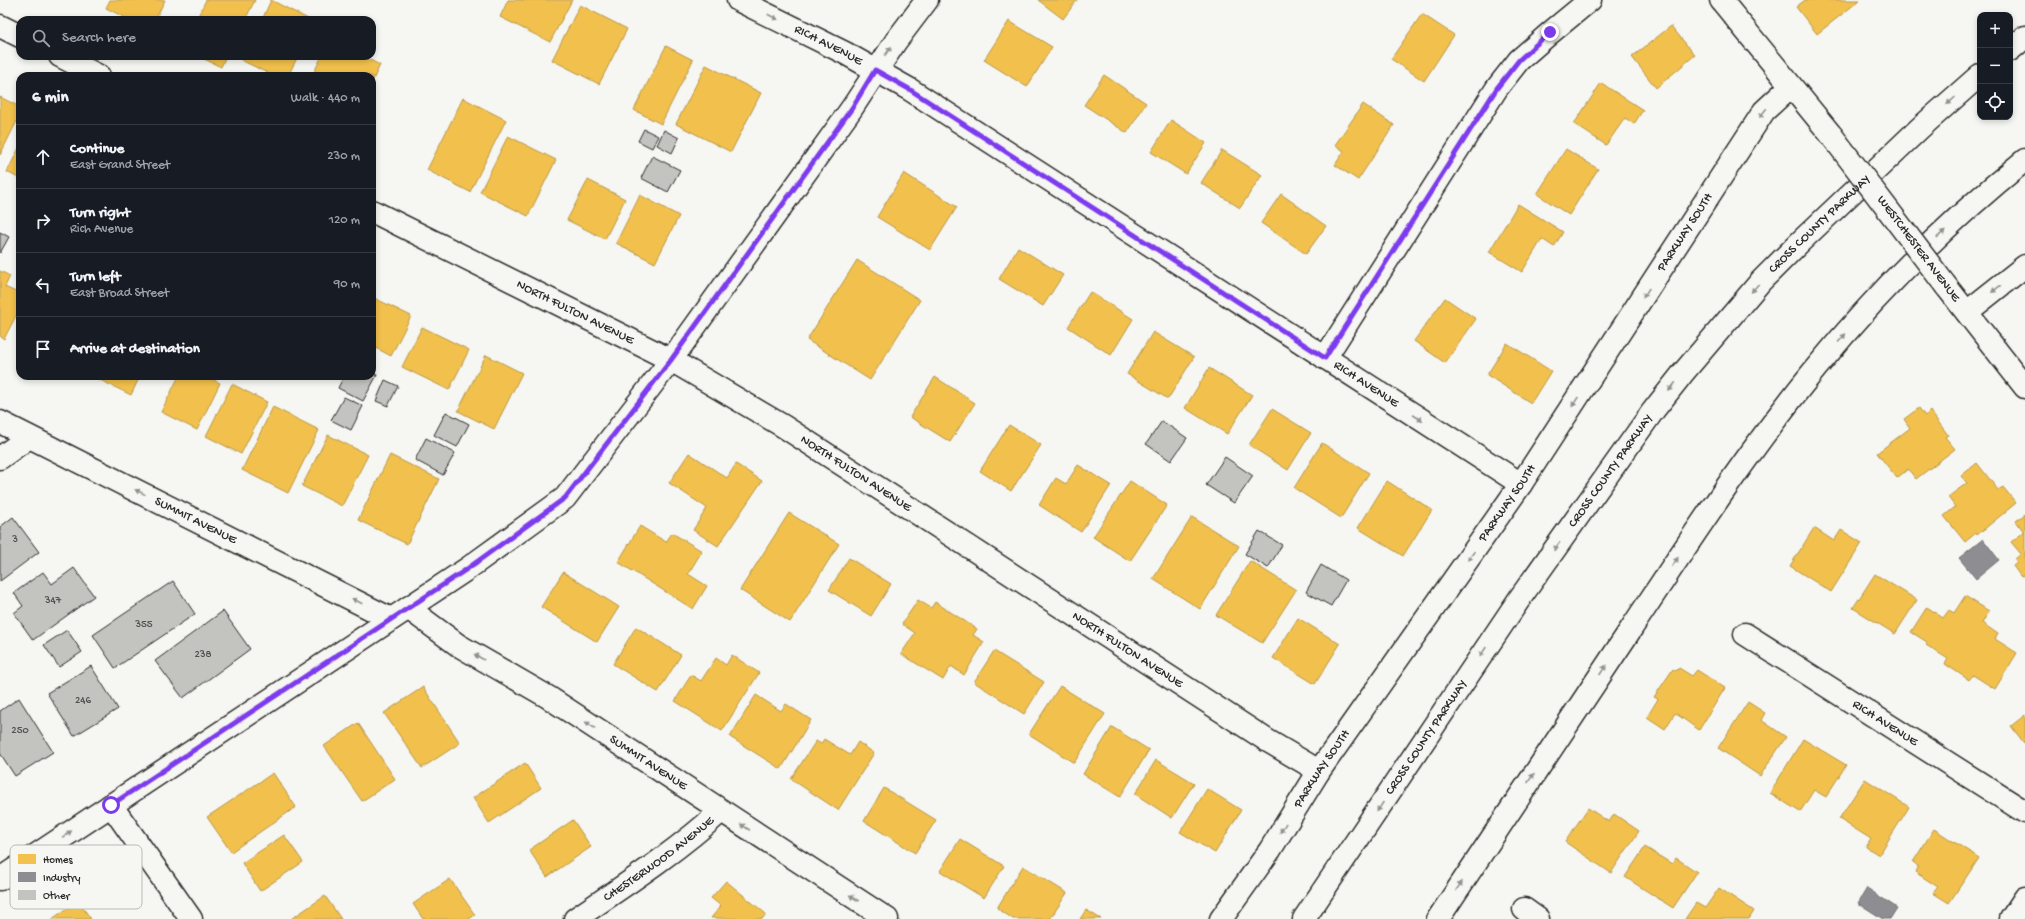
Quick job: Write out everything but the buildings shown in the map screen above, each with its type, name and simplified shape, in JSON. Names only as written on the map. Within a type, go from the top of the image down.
[{"type":"main road","name":"RICH AVENUE","points":[[738,0],[909,89],[1522,484]]},
{"type":"main road","points":[[51,845],[467,569],[565,498],[671,360],[852,108],[875,70],[927,0]]},
{"type":"main road","points":[[1325,358],[1497,88],[1519,60],[1550,32],[1590,0]]},
{"type":"main road","name":"WESTCHESTER AVENUE","points":[[1721,0],[1832,136],[2025,387]]},
{"type":"main road","points":[[0,26],[16,34]]},
{"type":"main road","points":[[2012,48],[2025,37]]},
{"type":"main road","points":[[68,60],[91,72]]},
{"type":"main road","name":"CROSS COUNTY PARKWAY","points":[[1304,919],[1520,598],[1648,418],[1683,373],[1761,282],[1794,247],[1915,133],[1977,79]]},
{"type":"main road","name":"PARKWAY SOUTH","points":[[1222,919],[1270,850],[1319,771],[1522,484],[1764,111],[1791,86]]},
{"type":"main road","points":[[1438,919],[1716,502],[1782,411],[1816,368],[1891,283],[1974,204],[2025,160]]},
{"type":"main road","name":"NORTH FULTON AVENUE","points":[[376,213],[671,360],[783,426],[1261,737],[1319,771]]},
{"type":"main road","points":[[1967,312],[2025,266]]},
{"type":"main road","name":"SUMMIT AVENUE","points":[[0,422],[400,613],[458,645],[548,697],[887,919]]},
{"type":"main road","points":[[0,458],[29,437]]},
{"type":"main road","name":"RICH AVENUE","points":[[1746,634],[2025,812]]},
{"type":"main road","points":[[111,805],[139,845]]},
{"type":"main road","name":"CHESTERWOOD AVENUE","points":[[575,919],[665,857],[696,834],[721,811]]},
{"type":"main road","points":[[142,849],[191,919]]},
{"type":"main road","points":[[0,879],[10,872]]},
{"type":"main road","points":[[2012,919],[2025,898]]},
{"type":"route","points":[[111,805],[467,569],[565,498],[671,360],[852,108],[875,70],[909,89],[1325,358],[1497,88],[1519,60],[1550,32]]}]
